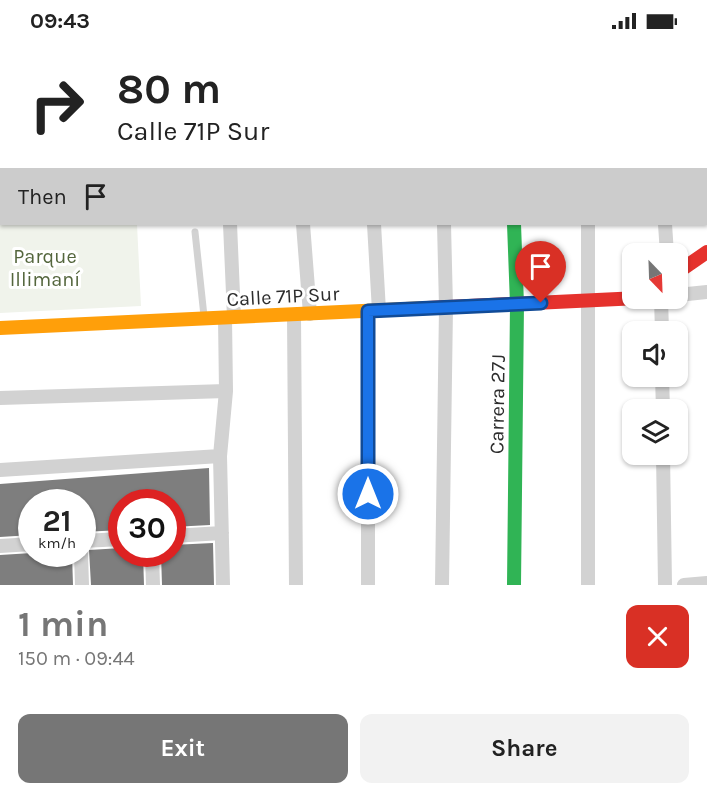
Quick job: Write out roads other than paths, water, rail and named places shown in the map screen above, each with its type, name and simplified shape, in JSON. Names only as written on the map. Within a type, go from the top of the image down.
[{"type":"street","points":[[223,585],[220,456],[230,318],[230,225]]},
{"type":"street","points":[[303,225],[309,314]]},
{"type":"street","points":[[368,585],[374,225]]},
{"type":"street","points":[[442,585],[446,308],[444,225]]},
{"type":"street","name":"Carrera 27J","points":[[514,225],[517,304],[514,585]]},
{"type":"street","points":[[588,225],[588,585]]},
{"type":"street","points":[[665,225],[666,243]]},
{"type":"street","points":[[688,265],[707,252]]},
{"type":"street","points":[[688,294],[707,292]]},
{"type":"street","name":"Calle 71P Sur","points":[[0,328],[622,299]]},
{"type":"street","points":[[294,315],[296,585]]},
{"type":"street","points":[[0,398],[226,391]]},
{"type":"street","points":[[0,470],[220,456]]},
{"type":"street","points":[[663,465],[665,585]]},
{"type":"street","points":[[186,535],[222,533]]},
{"type":"street","points":[[0,546],[18,545]]},
{"type":"street","points":[[81,567],[82,585]]},
{"type":"street","points":[[152,567],[153,585]]},
{"type":"street","points":[[684,585],[707,583]]},
{"type":"lane","points":[[195,232],[205,319]]},
{"type":"park label","name":"Parque Illimaní","points":[[45,268]]}]
